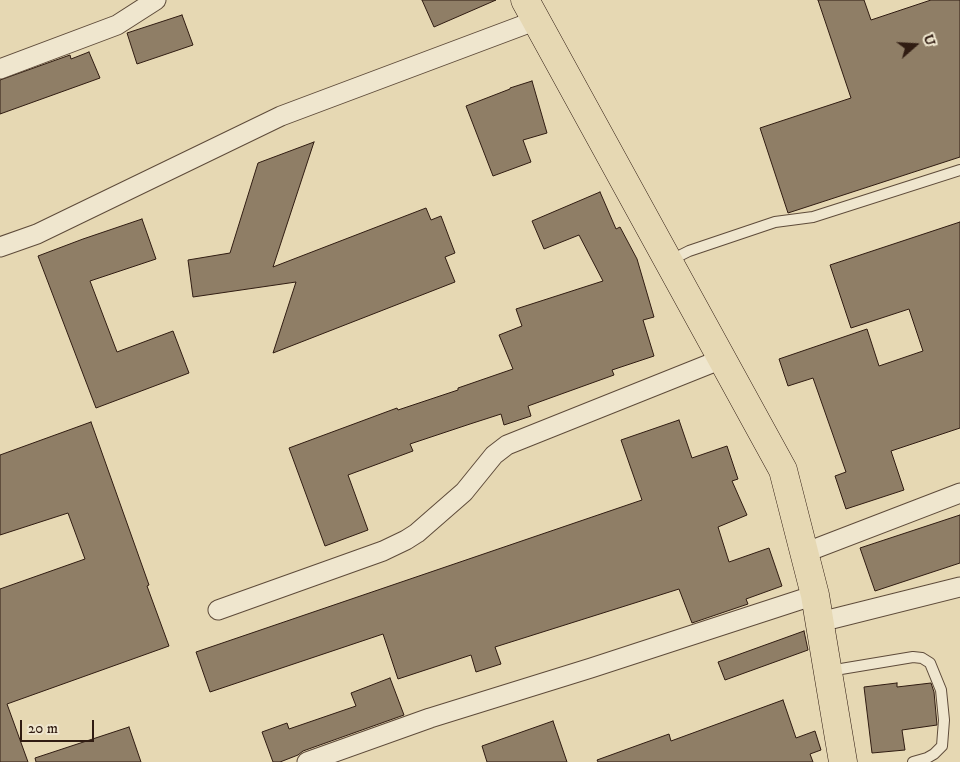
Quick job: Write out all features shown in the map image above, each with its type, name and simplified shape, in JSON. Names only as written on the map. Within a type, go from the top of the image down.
[{"type":"highway","points":[[531,10],[782,470],[815,595],[843,762]]},
{"type":"street","points":[[0,69],[117,25],[156,0]]},
{"type":"street","points":[[0,247],[37,234],[281,116],[531,10]]},
{"type":"street","points":[[218,610],[383,551],[406,540],[417,533],[464,492],[494,455],[506,445],[722,359]]},
{"type":"street","points":[[804,554],[960,493]]},
{"type":"street","points":[[820,622],[960,587]]},
{"type":"street","points":[[307,762],[430,718],[815,595]]},
{"type":"lane","points":[[669,261],[689,251],[775,222],[813,217],[960,170]]},
{"type":"lane","points":[[828,671],[913,657],[922,658],[930,663],[941,690],[944,720],[942,746],[934,754],[914,762]]},
{"type":"building","points":[[422,0],[496,0],[434,27]]},
{"type":"building","points":[[818,0],[864,0],[871,20],[931,0],[960,0],[960,157],[788,213],[760,128],[851,98]]},
{"type":"building","points":[[182,15],[193,45],[137,64],[127,33]]},
{"type":"building","points":[[89,52],[100,78],[0,114],[0,80],[70,55],[71,59]]},
{"type":"building","points":[[532,81],[547,133],[523,140],[531,162],[493,176],[466,106]]},
{"type":"building","points":[[314,142],[273,267],[426,208],[431,220],[441,216],[455,253],[445,257],[455,282],[273,353],[296,282],[193,297],[188,260],[230,253],[258,163]]},
{"type":"building","points":[[600,192],[616,229],[620,227],[637,259],[654,317],[643,320],[654,356],[612,370],[614,375],[528,406],[531,416],[504,425],[501,414],[410,444],[413,451],[348,475],[368,530],[325,546],[289,448],[397,408],[398,410],[458,390],[458,388],[513,369],[499,335],[522,326],[516,309],[603,281],[579,235],[544,249],[532,221]]},
{"type":"building","points":[[142,219],[156,259],[90,281],[117,352],[173,331],[189,373],[96,408],[38,256]]},
{"type":"building","points":[[960,222],[960,428],[891,451],[904,490],[846,509],[835,476],[846,472],[813,378],[788,386],[779,359],[867,329],[879,366],[923,351],[909,309],[851,328],[830,265]]},
{"type":"building","points":[[679,420],[692,458],[727,446],[738,479],[732,481],[747,515],[718,527],[729,562],[769,548],[782,586],[746,599],[748,604],[692,623],[679,589],[495,647],[501,664],[476,672],[471,655],[398,679],[383,634],[210,692],[196,652],[642,500],[621,440]]},
{"type":"building","points":[[91,422],[169,646],[7,704],[28,762],[0,762],[0,589],[85,559],[68,513],[0,535],[0,455]]},
{"type":"building","points":[[960,515],[960,563],[875,591],[860,548]]},
{"type":"building","points":[[804,631],[808,650],[725,680],[718,662]]},
{"type":"building","points":[[390,678],[404,715],[303,751],[280,762],[273,762],[262,732],[287,723],[289,729],[356,706],[351,693]]},
{"type":"building","points":[[897,683],[897,687],[931,683],[934,692],[937,725],[902,730],[905,750],[872,753],[864,687]]},
{"type":"building","points":[[783,700],[796,738],[815,731],[821,750],[810,754],[813,762],[598,762],[597,760],[669,734],[671,741]]},
{"type":"building","points":[[553,721],[567,762],[487,762],[482,746]]},
{"type":"building","points":[[129,727],[141,762],[36,762],[35,758]]}]
